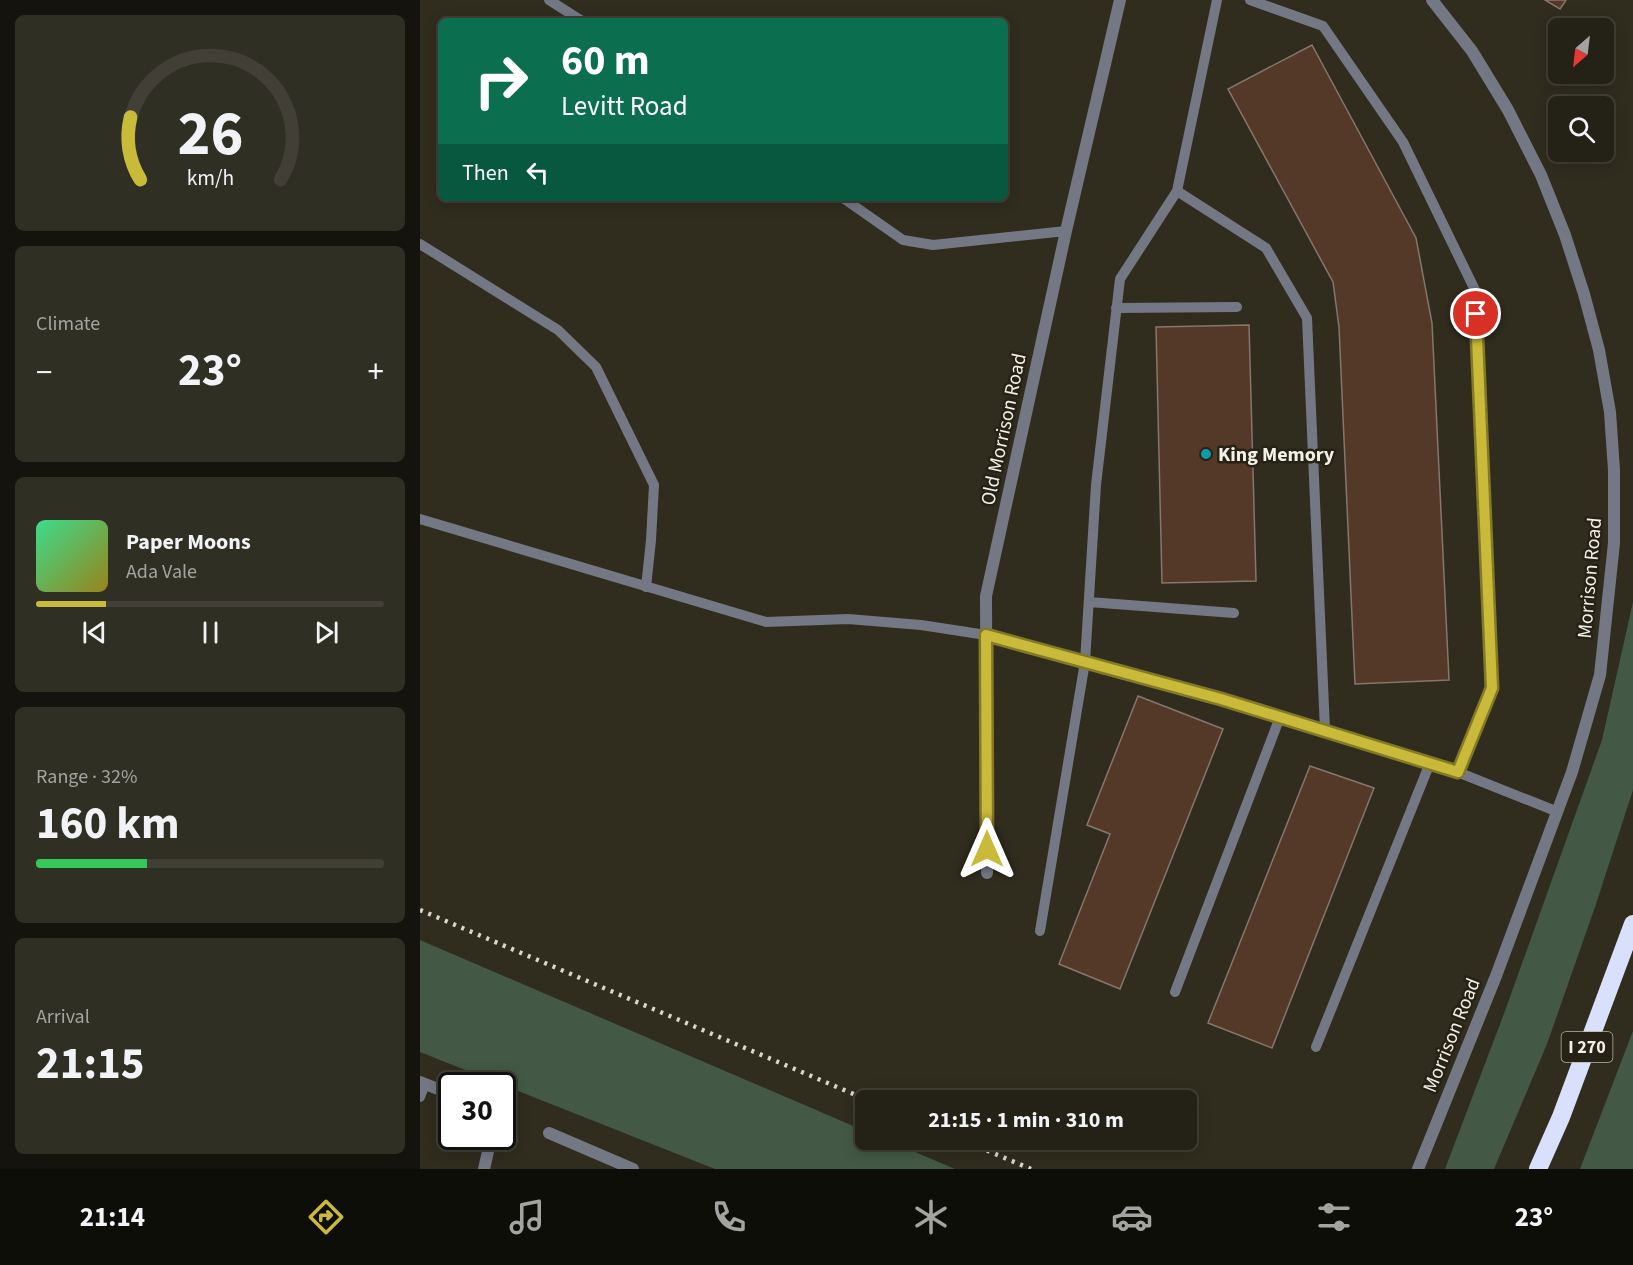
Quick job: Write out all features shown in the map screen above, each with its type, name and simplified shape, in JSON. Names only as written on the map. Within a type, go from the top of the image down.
[{"type":"highway","name":"I 270","points":[[1538,1169],[1561,1117],[1633,924]]},
{"type":"street","name":"Old Morrison Road","points":[[987,873],[986,596],[1066,231],[1120,0]]},
{"type":"street","name":"Morrison Road","points":[[1418,1169],[1496,976],[1572,772],[1600,675],[1614,543],[1614,471],[1610,412],[1599,350],[1565,235],[1541,175],[1508,110],[1472,51],[1432,0]]},
{"type":"street","points":[[423,1083],[438,1090]]},
{"type":"street","points":[[549,1133],[633,1169]]},
{"type":"street","points":[[484,1169],[488,1150]]},
{"type":"lane","points":[[549,0],[577,18]]},
{"type":"lane","points":[[1040,931],[1085,662],[1096,485],[1120,279],[1177,191],[1217,0]]},
{"type":"lane","points":[[1250,0],[1323,26],[1403,142],[1475,290],[1492,688],[1458,772]]},
{"type":"lane","points":[[1177,191],[1266,248],[1307,318],[1325,730]]},
{"type":"lane","points":[[847,201],[903,240],[933,245],[1066,231]]},
{"type":"lane","points":[[420,244],[558,330],[596,367],[654,485],[646,587]]},
{"type":"lane","points":[[1116,308],[1237,307]]},
{"type":"lane","points":[[420,519],[766,622],[848,619],[986,635],[1325,730],[1458,772],[1558,812]]},
{"type":"lane","points":[[1089,602],[1234,613]]},
{"type":"lane","points":[[1175,992],[1280,717]]},
{"type":"lane","points":[[1316,1047],[1430,763]]},
{"type":"lane","points":[[420,1097],[423,1083]]},
{"type":"green space","points":[[1633,602],[1633,790],[1596,904],[1547,1044],[1494,1169],[1445,1169],[1505,1011],[1602,740]]},
{"type":"green space","points":[[420,940],[855,1127],[855,1150],[910,1150],[955,1169],[715,1169],[516,1090],[516,1072],[470,1072],[420,1052]]},
{"type":"green space","points":[[1633,1031],[1633,1169],[1580,1169]]},
{"type":"building","points":[[1545,0],[1566,0],[1560,9]]},
{"type":"building","points":[[1312,45],[1416,238],[1432,323],[1449,680],[1355,684],[1339,327],[1333,282],[1228,89]]},
{"type":"building","name":"King Memory","points":[[1249,325],[1256,581],[1162,583],[1156,327]]},
{"type":"building","points":[[1138,696],[1223,729],[1120,989],[1059,964],[1110,834],[1087,825]]},
{"type":"building","points":[[1310,766],[1374,788],[1272,1048],[1208,1023]]},
{"type":"railway","points":[[420,910],[855,1095]]},
{"type":"railway","points":[[986,1150],[1031,1169]]},
{"type":"place","name":"King Memory","points":[[1206,454]]},
{"type":"route","points":[[987,849],[986,635],[1221,699],[1458,772],[1492,688],[1476,314]]}]
